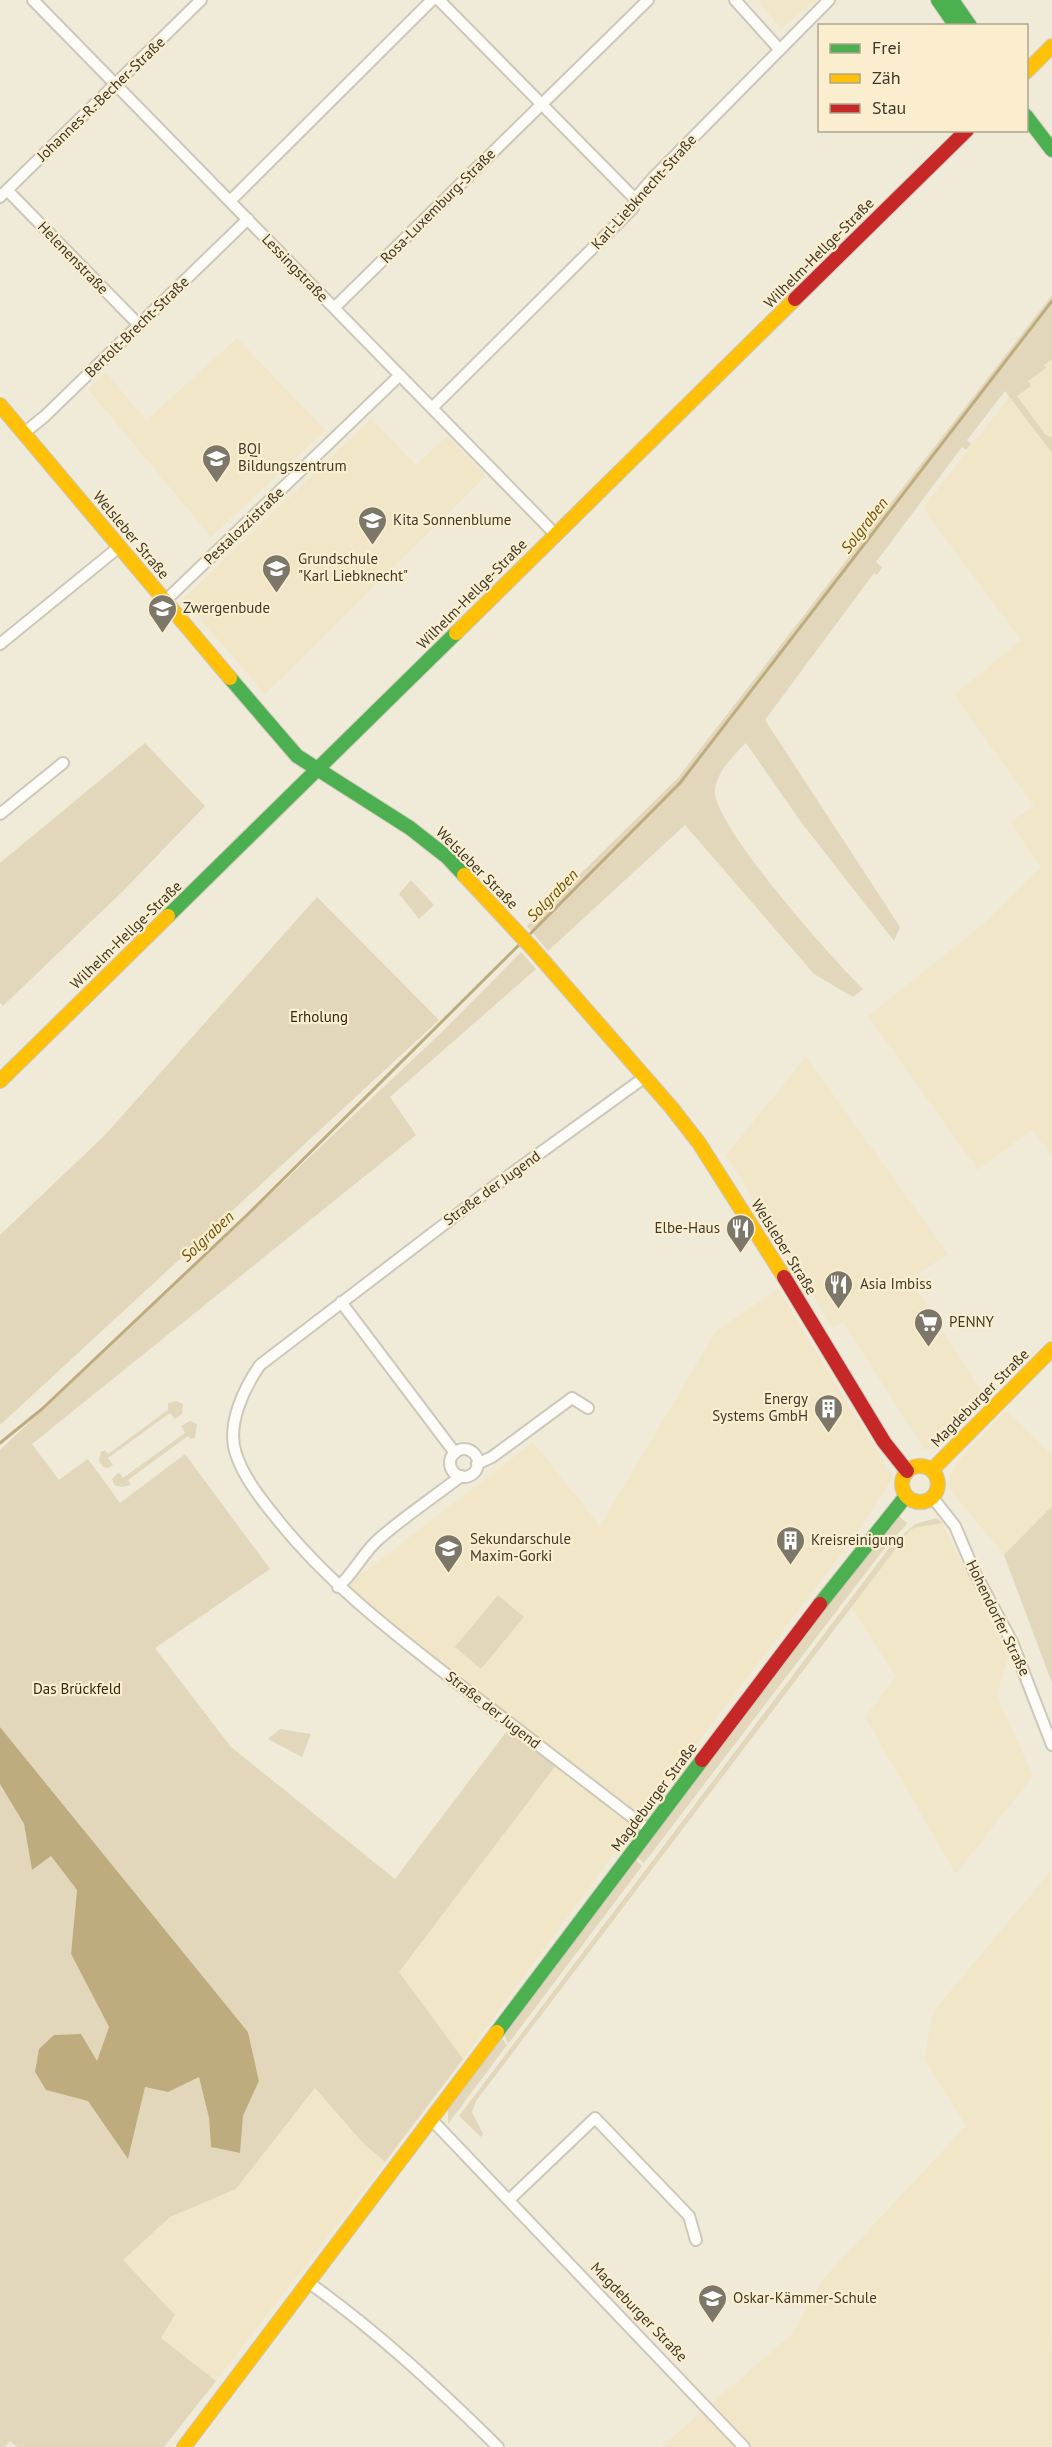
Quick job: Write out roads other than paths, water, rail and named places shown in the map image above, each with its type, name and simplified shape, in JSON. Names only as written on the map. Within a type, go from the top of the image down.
[{"type":"main road","points":[[944,1],[955,24]]},
{"type":"main road","points":[[944,1],[968,24]]},
{"type":"main road","points":[[1028,70],[1052,46]]},
{"type":"main road","points":[[1028,119],[1052,150]]},
{"type":"main road","name":"Wilhelm-Hellge-Straße","points":[[0,1081],[965,132]]},
{"type":"main road","name":"Welsleber Straße","points":[[0,405],[297,756],[410,828],[447,857],[524,939],[645,1077],[699,1143],[824,1340],[884,1442],[907,1471]]},
{"type":"main road","name":"Magdeburger Straße","points":[[932,1470],[1052,1349]]},
{"type":"main road","name":"Magdeburger Straße","points":[[907,1471],[921,1466],[932,1470],[937,1476],[938,1486],[933,1498]]},
{"type":"main road","points":[[907,1471],[902,1484],[906,1496],[921,1502],[933,1498]]},
{"type":"main road","name":"Magdeburger Straße","points":[[184,2447],[859,1552],[906,1496]]},
{"type":"street","name":"Lessingstraße","points":[[33,0],[556,535]]},
{"type":"street","name":"Johannes-R.-Becher-Straße","points":[[3,194],[201,0]]},
{"type":"street","points":[[230,201],[432,0]]},
{"type":"street","points":[[439,0],[635,199]]},
{"type":"street","name":"Rosa-Luxemburg-Straße","points":[[334,308],[648,0]]},
{"type":"street","points":[[735,0],[780,50]]},
{"type":"street","name":"Karl-Liebknecht-Straße","points":[[432,408],[633,208],[635,199],[651,179],[829,0]]},
{"type":"street","name":"Helenenstraße","points":[[3,194],[139,325]]},
{"type":"street","name":"Bertolt-Brecht-Straße","points":[[24,433],[248,219]]},
{"type":"street","name":"Pestalozzistraße","points":[[165,601],[400,375]]},
{"type":"street","points":[[0,644],[119,547]]},
{"type":"street","points":[[0,814],[63,763]]},
{"type":"street","name":"Straße der Jugend","points":[[645,1077],[489,1190],[260,1365],[242,1397],[233,1428],[235,1452],[246,1476],[297,1545],[338,1587],[370,1616],[649,1830]]},
{"type":"street","points":[[341,1302],[455,1453]]},
{"type":"street","points":[[477,1464],[492,1458],[572,1398],[588,1408]]},
{"type":"street","points":[[338,1587],[351,1575],[366,1552],[379,1538],[461,1476],[474,1472],[477,1464],[475,1456],[469,1450],[455,1453]]},
{"type":"street","points":[[455,1453],[451,1466],[461,1476]]},
{"type":"street","name":"Hohendorfer Straße","points":[[933,1498],[956,1526],[975,1573],[1012,1642],[1052,1745]]},
{"type":"street","points":[[509,2200],[595,2118],[689,2216],[696,2240]]},
{"type":"street","name":"Magdeburger Straße","points":[[431,2119],[744,2447]]},
{"type":"street","points":[[309,2282],[364,2324],[454,2403],[498,2447]]},
{"type":"waterway","name":"Solgraben","points":[[527,937],[680,783],[1052,301]]},
{"type":"waterway","name":"Solgraben","points":[[0,1443],[42,1409],[247,1215],[522,942]]},
{"type":"place","name":"BQI Bildungszentrum","points":[[217,484]]},
{"type":"place","name":"Kita Sonnenblume","points":[[372,546]]},
{"type":"place","name":"Grundschule \"Karl Liebknecht\"","points":[[277,594]]},
{"type":"place","name":"Zwergenbude","points":[[162,634]]},
{"type":"place","name":"Elbe-Haus","points":[[741,1254]]},
{"type":"place","name":"Asia Imbiss","points":[[839,1310]]},
{"type":"place","name":"PENNY","points":[[928,1348]]},
{"type":"place","name":"Energy Systems GmbH","points":[[829,1434]]},
{"type":"place","name":"Kreisreinigung","points":[[790,1566]]},
{"type":"place","name":"Sekundarschule Maxim-Gorki","points":[[449,1574]]},
{"type":"place","name":"Oskar-Kämmer-Schule","points":[[712,2324]]},
{"type":"park label","name":"Erholung","points":[[319,1017]]},
{"type":"park label","name":"Das Brückfeld","points":[[77,1689]]}]
